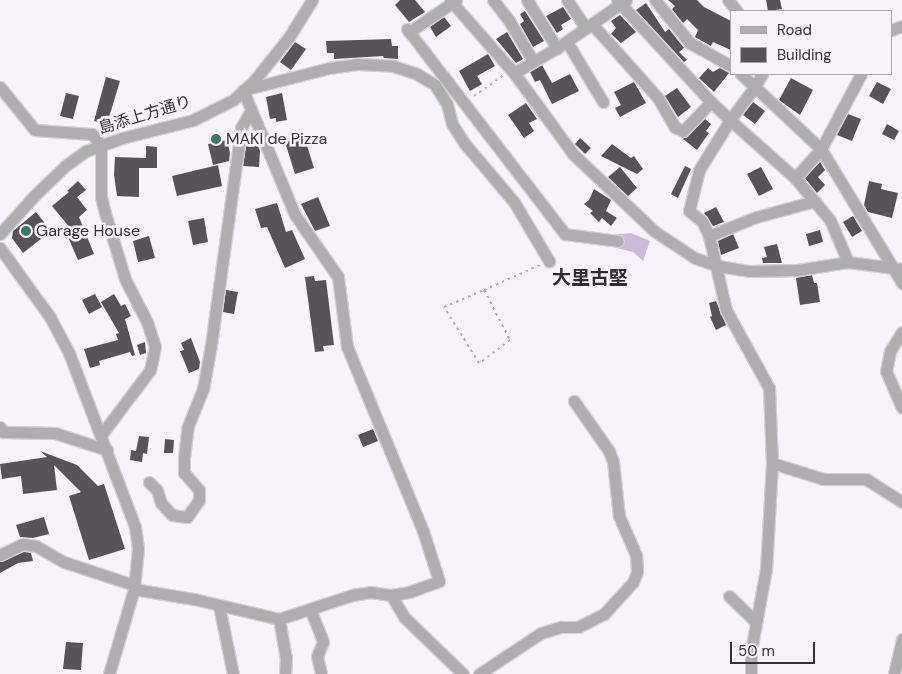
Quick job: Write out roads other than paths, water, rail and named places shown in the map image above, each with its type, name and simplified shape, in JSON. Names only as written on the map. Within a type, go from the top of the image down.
[{"type":"street","name":"島添上方通り","points":[[0,234],[34,196],[65,166],[86,151],[101,145],[193,120],[232,100],[289,37],[312,0]]},
{"type":"street","points":[[493,0],[508,19],[533,61]]},
{"type":"street","points":[[526,0],[604,102]]},
{"type":"street","points":[[567,0],[589,26],[658,98],[675,127],[683,131],[711,102]]},
{"type":"street","points":[[655,0],[690,43],[730,65]]},
{"type":"street","points":[[728,0],[736,10]]},
{"type":"street","points":[[618,241],[565,234],[408,31],[453,1],[513,71],[572,154],[654,231],[695,258]]},
{"type":"street","points":[[513,71],[562,45],[621,1],[711,102],[795,178],[830,220],[848,262]]},
{"type":"street","points":[[0,555],[23,544],[36,546],[64,562],[134,587],[279,619],[352,595],[371,592],[391,596],[410,592],[438,581],[423,531],[347,347],[338,277],[295,215],[243,90],[330,68],[359,64],[393,66],[417,74],[436,85],[447,104],[452,124],[514,202],[549,261]]},
{"type":"street","points":[[742,75],[821,149],[896,268],[902,283]]},
{"type":"street","points":[[751,674],[751,651],[766,569],[772,464],[769,388],[726,310],[718,266],[709,236],[702,221],[689,210],[699,170],[730,120],[756,86],[762,75]]},
{"type":"street","points":[[795,178],[821,149],[861,75]]},
{"type":"street","points":[[0,87],[35,130],[92,134],[101,145],[101,197],[105,213],[125,279],[147,322],[155,347],[150,370],[101,434]]},
{"type":"street","points":[[440,92],[452,87]]},
{"type":"street","points":[[149,482],[157,490],[161,503],[172,515],[187,517],[198,500],[199,490],[184,473],[188,426],[203,389],[211,345],[241,128],[252,110]]},
{"type":"street","points":[[709,236],[756,217],[815,201]]},
{"type":"street","points":[[0,248],[50,318],[69,353],[135,527],[138,548],[134,587],[109,674]]},
{"type":"street","points":[[670,251],[718,266],[749,271],[788,270],[848,262],[896,268]]},
{"type":"street","points":[[902,332],[890,351],[886,371],[902,408]]},
{"type":"street","points":[[479,674],[541,633],[561,626],[578,626],[604,614],[633,582],[637,572],[636,555],[620,516],[613,462],[609,451],[574,402]]},
{"type":"street","points":[[0,427],[3,432],[55,433],[106,450]]},
{"type":"street","points":[[772,464],[824,479],[866,479],[902,502]]},
{"type":"street","points":[[391,596],[404,616],[463,674]]},
{"type":"street","points":[[729,596],[756,622]]},
{"type":"street","points":[[219,606],[233,674]]},
{"type":"street","points":[[310,609],[323,642],[317,656],[321,674]]},
{"type":"street","points":[[279,619],[286,657],[285,674]]},
{"type":"street","points":[[894,674],[902,638]]},
{"type":"place","name":"MAKI de Pizza","points":[[216,139]]},
{"type":"place","name":"Garage House","points":[[26,231]]},
{"type":"district","name":"大里古堅","points":[[590,278]]}]
